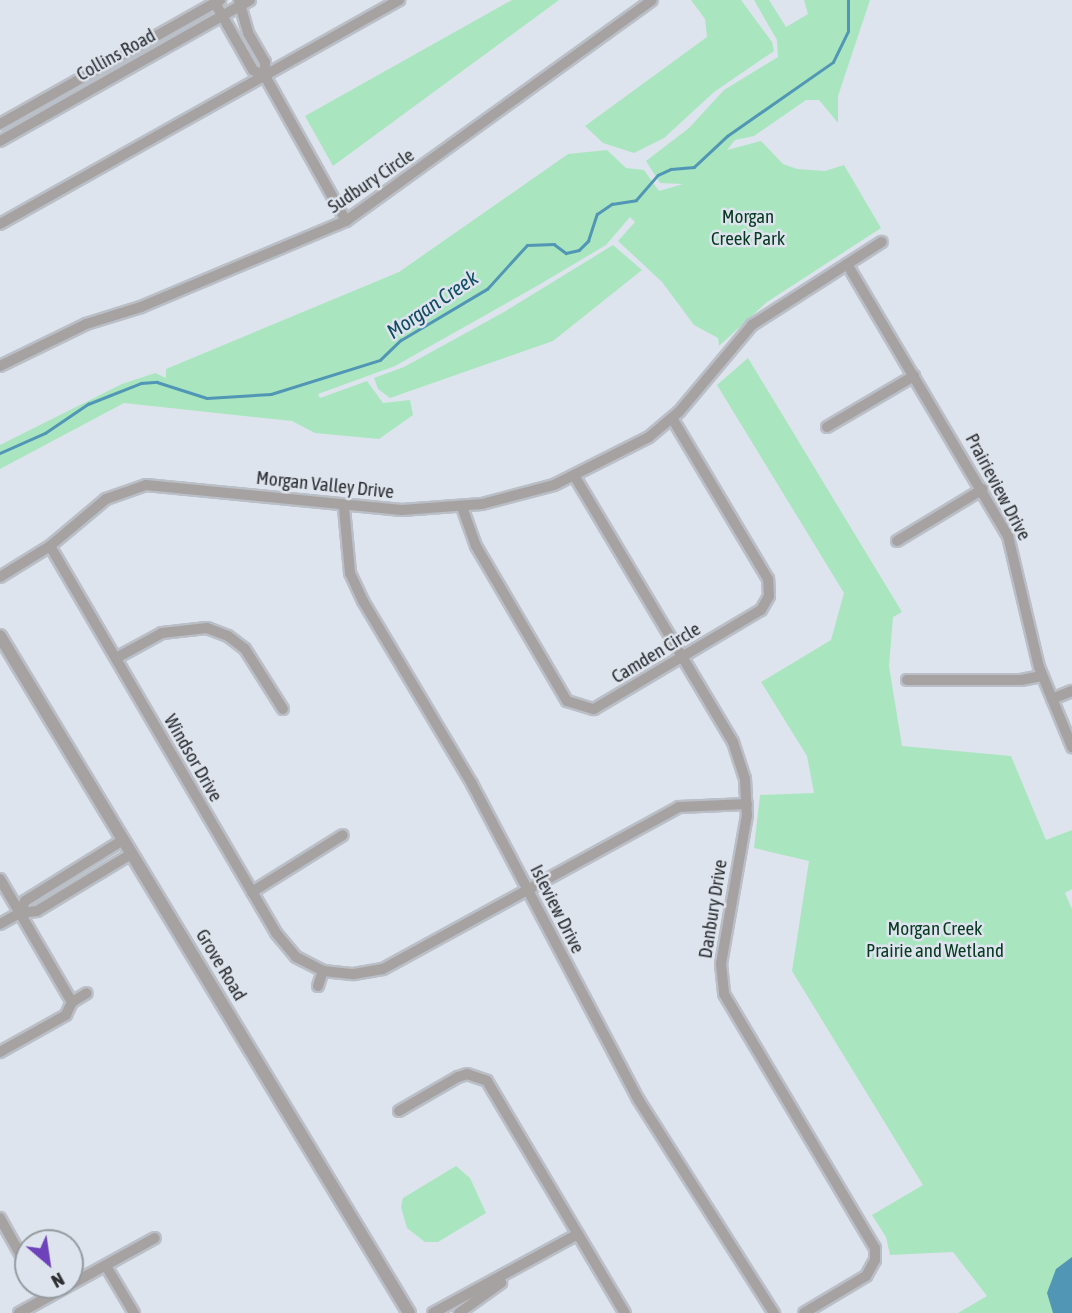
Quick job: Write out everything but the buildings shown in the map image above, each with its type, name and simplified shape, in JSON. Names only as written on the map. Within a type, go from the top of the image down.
[{"type":"street","points":[[0,224],[399,0]]},
{"type":"street","name":"Sudbury Circle","points":[[0,366],[86,324],[141,307],[346,221],[652,0]]},
{"type":"street","points":[[217,1],[253,70],[265,76]]},
{"type":"street","name":"Collins Road","points":[[0,124],[217,1]]},
{"type":"street","points":[[243,2],[247,33],[265,62],[265,76],[346,221]]},
{"type":"street","name":"Collins Road","points":[[0,141],[223,16],[243,2]]},
{"type":"street","name":"Morgan Valley Drive","points":[[0,577],[50,547],[106,499],[150,485],[344,508],[462,507],[531,493],[575,477],[634,448],[672,418],[752,326],[882,242]]},
{"type":"street","name":"Prairieview Drive","points":[[847,264],[983,489],[1014,553],[1042,676],[1072,747]]},
{"type":"street","points":[[827,427],[914,376]]},
{"type":"street","name":"Camden Circle","points":[[462,507],[476,547],[567,701],[594,709],[761,610],[769,596],[768,579],[672,418]]},
{"type":"street","name":"Danbury Drive","points":[[575,477],[733,742],[747,804],[721,964],[724,994],[872,1240],[876,1254],[866,1276],[804,1313]]},
{"type":"street","points":[[897,541],[983,489]]},
{"type":"street","name":"Isleview Drive","points":[[344,508],[344,540],[359,592],[526,887],[598,1029],[665,1145],[774,1313]]},
{"type":"street","name":"Windsor Drive","points":[[50,547],[118,657],[251,892],[287,948],[323,971],[354,974],[383,969],[526,887],[679,807],[747,804]]},
{"type":"street","points":[[118,657],[162,633],[207,628],[228,636],[245,649],[283,709]]},
{"type":"street","name":"Grove Road","points":[[0,636],[409,1313]]},
{"type":"street","points":[[907,680],[1021,681],[1042,676]]},
{"type":"street","points":[[1052,699],[1072,691]]},
{"type":"street","points":[[251,892],[343,835]]},
{"type":"street","points":[[20,912],[24,901],[123,840]]},
{"type":"street","points":[[0,924],[20,912],[37,911],[131,854]]},
{"type":"street","points":[[0,879],[72,1002]]},
{"type":"street","points":[[318,986],[323,971]]},
{"type":"street","points":[[0,1052],[66,1015],[72,1002],[87,993]]},
{"type":"street","points":[[399,1111],[458,1077],[467,1074],[487,1081],[625,1313]]},
{"type":"street","points":[[0,1218],[14,1243]]},
{"type":"street","points":[[433,1313],[518,1270],[578,1234]]},
{"type":"street","points":[[84,1278],[155,1238]]},
{"type":"street","points":[[106,1266],[134,1313]]},
{"type":"street","points":[[459,1313],[518,1270]]},
{"type":"street","points":[[19,1313],[43,1299]]},
{"type":"green space","points":[[512,0],[559,0],[333,166],[305,116]]},
{"type":"green space","points":[[691,0],[741,0],[772,42],[774,51],[714,92],[664,138],[634,153],[603,143],[585,126],[707,37],[705,19]]},
{"type":"green space","name":"Morgan Creek Park","points":[[754,0],[769,0],[786,27],[808,14],[804,0],[870,0],[838,96],[838,123],[819,100],[806,100],[754,136],[735,140],[727,150],[761,141],[783,164],[797,169],[825,171],[844,165],[881,228],[767,302],[719,346],[718,338],[694,325],[662,282],[618,241],[635,222],[630,217],[606,245],[537,286],[395,366],[318,394],[320,398],[367,381],[383,403],[410,400],[413,415],[379,439],[315,433],[292,421],[124,403],[0,469],[0,445],[122,384],[155,373],[166,378],[166,369],[399,272],[568,154],[607,150],[626,168],[644,170],[659,191],[683,184],[660,183],[646,161],[689,128],[724,90],[778,57],[777,40]]},
{"type":"green space","points":[[613,245],[642,270],[553,341],[390,398],[378,389],[374,378],[404,367],[504,312]]},
{"type":"green space","name":"Morgan Creek Prairie and Wetland","points":[[748,358],[902,612],[893,617],[889,666],[902,746],[1011,756],[1046,840],[1072,830],[1072,889],[1065,893],[1072,909],[1072,1313],[958,1313],[987,1296],[953,1252],[890,1255],[886,1237],[872,1215],[923,1185],[792,971],[809,861],[754,848],[760,795],[814,793],[807,756],[761,682],[831,640],[844,593],[717,385]]},
{"type":"green space","points":[[456,1166],[470,1178],[486,1213],[438,1242],[425,1242],[407,1228],[401,1207],[403,1198]]},
{"type":"water","points":[[1072,1257],[1072,1313],[1053,1313],[1047,1293],[1056,1269]]},
{"type":"waterway","name":"Morgan Creek","points":[[0,453],[45,433],[88,404],[141,383],[157,382],[207,398],[271,394],[380,360],[401,340],[487,289],[527,245],[554,244],[566,253],[579,250],[588,241],[597,214],[612,204],[636,200],[658,175],[671,169],[694,167],[727,136],[833,62],[848,31],[848,0]]}]
